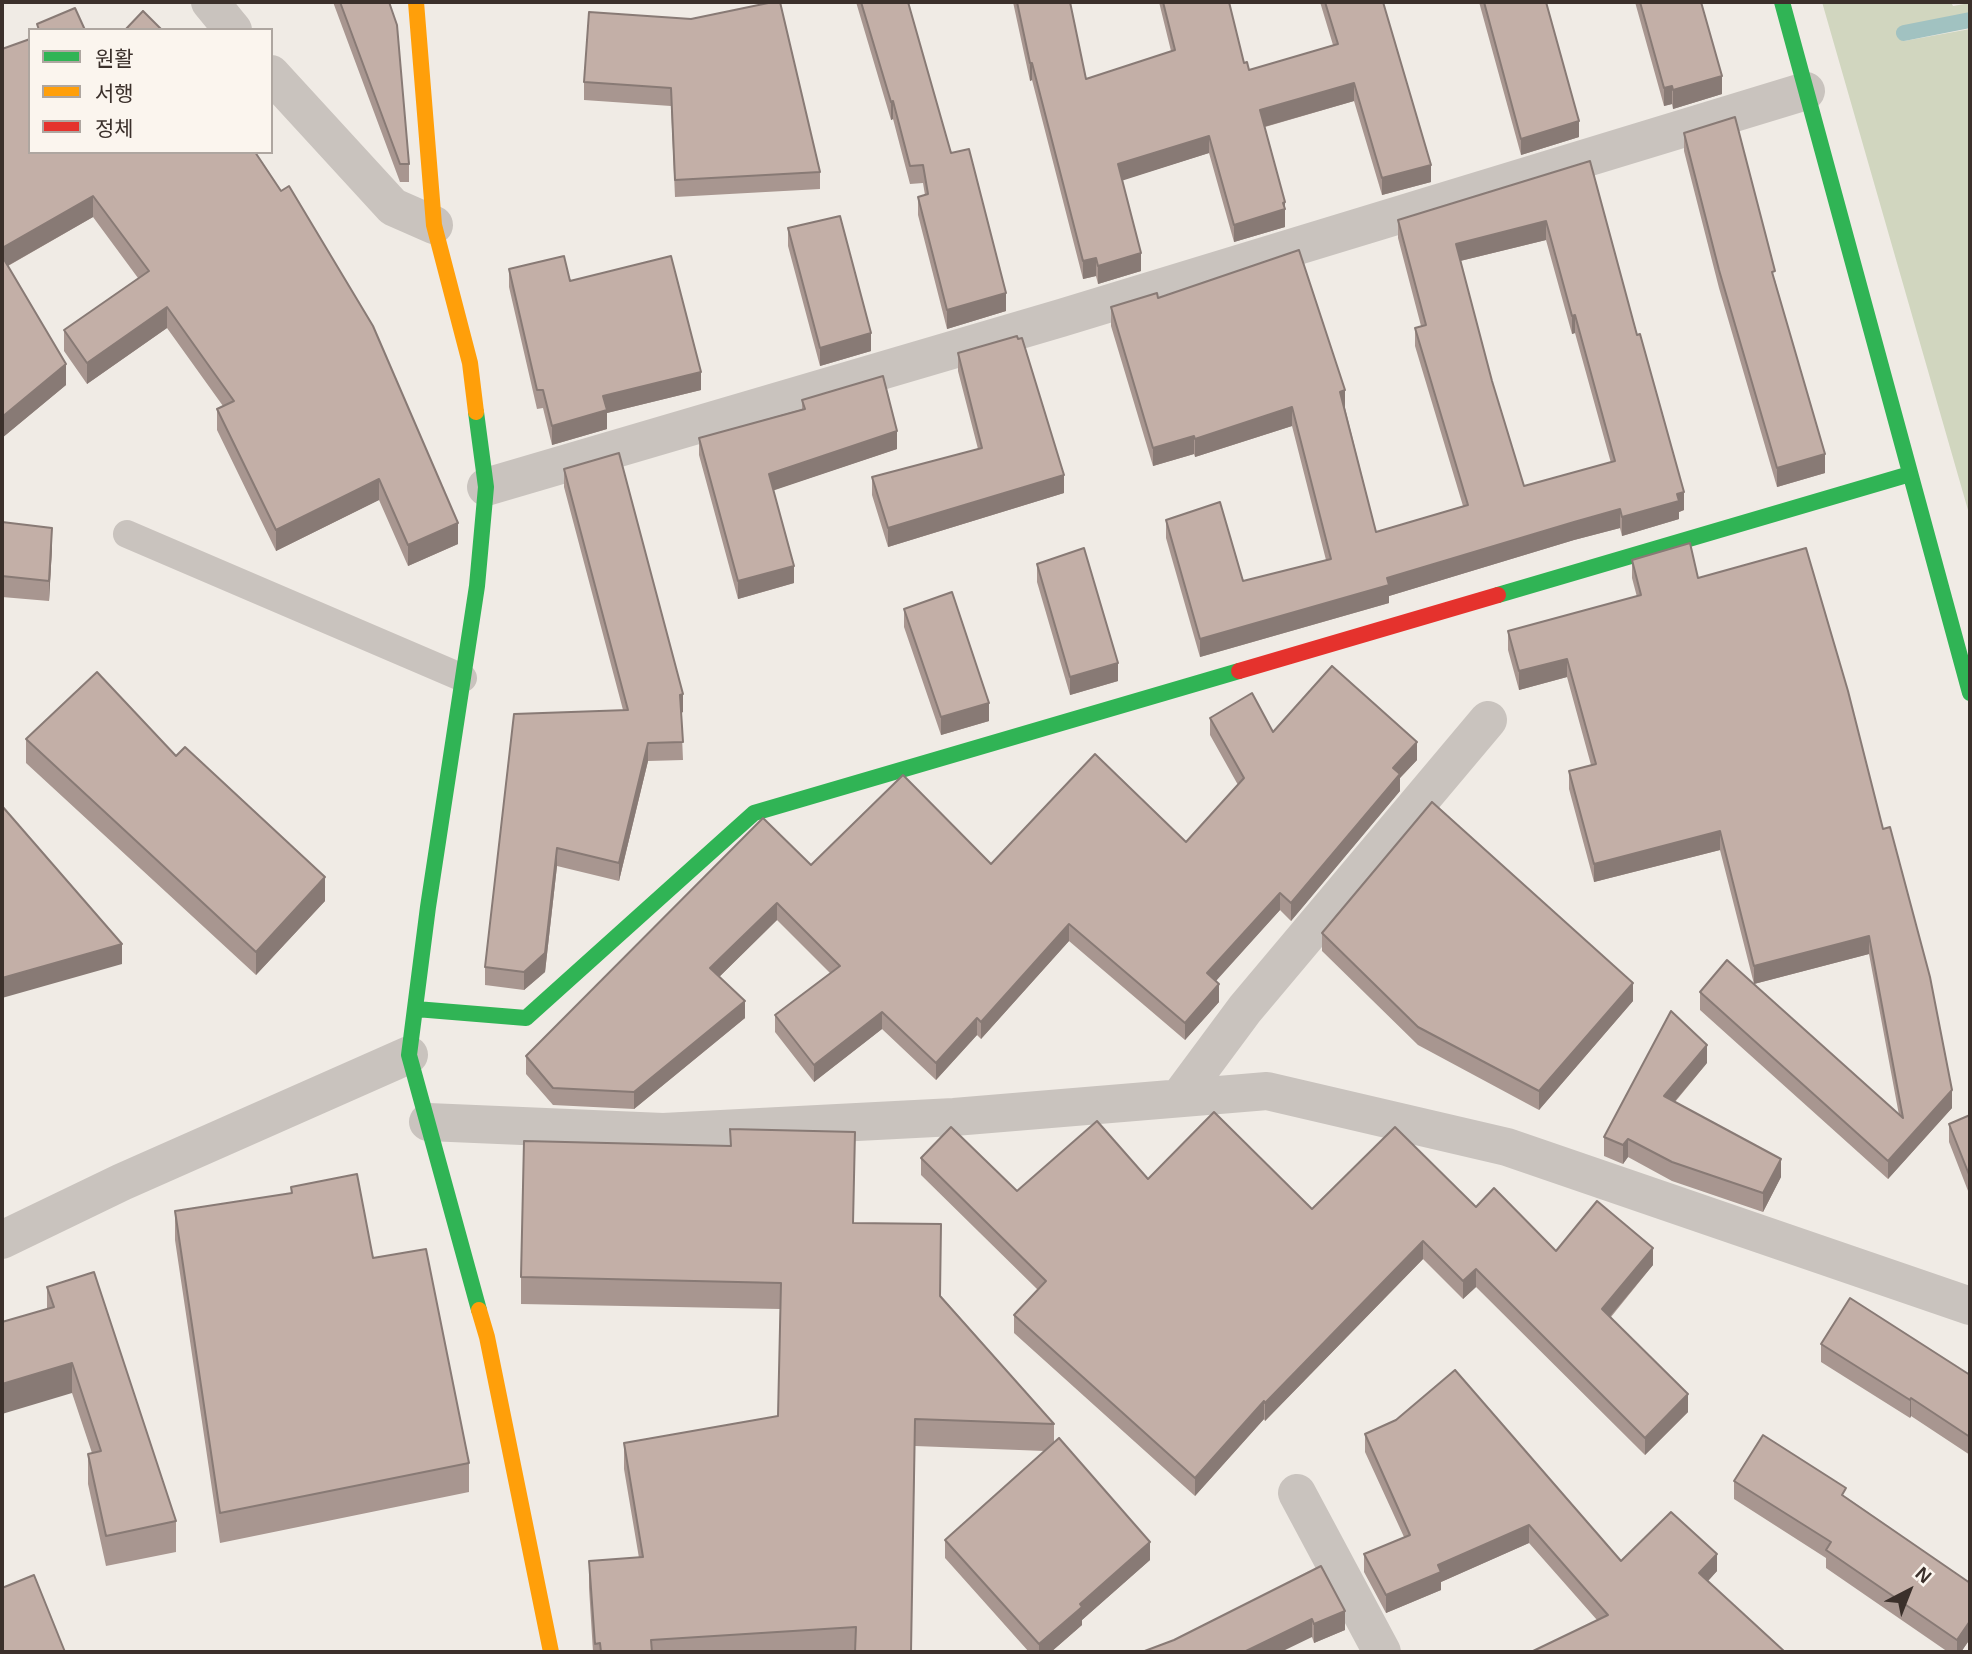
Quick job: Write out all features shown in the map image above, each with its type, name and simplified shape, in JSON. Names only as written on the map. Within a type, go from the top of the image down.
[{"type":"street","points":[[210,2],[231,28]]},
{"type":"street","points":[[416,2],[433,225],[470,363],[486,487],[478,586],[428,907],[409,1055],[487,1337],[551,1652]]},
{"type":"street","points":[[1782,2],[1970,694]]},
{"type":"street","points":[[273,76],[393,207],[433,225]]},
{"type":"street","points":[[486,487],[1047,322],[1806,91]]},
{"type":"street","points":[[416,1009],[526,1018],[754,813],[1910,474]]},
{"type":"street","points":[[1180,1098],[1245,1009],[1488,720]]},
{"type":"street","points":[[2,1240],[147,1170],[409,1055]]},
{"type":"street","points":[[428,1122],[663,1132],[954,1117],[1267,1091],[1507,1147],[1970,1306]]},
{"type":"street","points":[[1297,1493],[1382,1652]]},
{"type":"lane","points":[[127,534],[463,678]]},
{"type":"green space","points":[[1822,2],[1951,2],[1953,6],[1970,3],[1970,15],[1902,28],[1904,41],[1970,29],[1970,517]]},
{"type":"building","points":[[340,2],[389,2],[397,25],[409,164],[400,164]]},
{"type":"building","points":[[780,2],[820,172],[675,180],[671,88],[584,82],[589,12],[691,19]]},
{"type":"building","points":[[861,2],[908,2],[951,153],[969,149],[1006,293],[947,310],[918,197],[928,194],[923,165],[910,166],[893,101],[891,102]]},
{"type":"building","points":[[1017,2],[1070,2],[1086,79],[1175,50],[1163,2],[1229,2],[1244,63],[1247,62],[1249,70],[1338,44],[1325,2],[1383,2],[1431,165],[1382,178],[1354,83],[1260,110],[1285,209],[1234,225],[1209,136],[1118,164],[1141,253],[1098,266],[1096,258],[1083,261],[1030,63]]},
{"type":"building","points":[[1484,2],[1546,2],[1579,121],[1521,139]]},
{"type":"building","points":[[1640,2],[1701,2],[1722,76],[1673,90],[1672,86],[1664,88]]},
{"type":"building","points":[[75,8],[84,28],[38,28],[37,24]]},
{"type":"building","points":[[143,11],[160,28],[127,28]]},
{"type":"building","points":[[28,40],[28,154],[256,154],[281,191],[289,186],[373,326],[458,523],[408,545],[379,479],[276,530],[217,409],[234,401],[167,307],[87,363],[64,330],[149,271],[93,196],[2,248],[2,49]]},
{"type":"building","points":[[1735,117],[1775,271],[1772,272],[1825,454],[1777,468],[1719,270],[1684,133]]},
{"type":"building","points":[[1590,161],[1637,335],[1640,334],[1684,492],[1677,494],[1679,501],[1622,517],[1620,509],[1574,522],[1387,578],[1389,585],[1200,639],[1166,520],[1220,502],[1243,581],[1331,559],[1292,407],[1195,439],[1194,436],[1153,448],[1111,307],[1157,293],[1158,298],[1299,250],[1345,390],[1340,392],[1376,532],[1468,505],[1415,328],[1426,325],[1398,220]],"holes":[[[1546,221],[1572,316],[1575,315],[1615,461],[1524,486],[1492,381],[1456,244]]]},
{"type":"building","points":[[840,216],[871,333],[820,348],[788,228]]},
{"type":"building","points":[[2,256],[66,364],[2,417]]},
{"type":"building","points":[[564,256],[570,281],[671,256],[701,372],[603,396],[607,410],[552,426],[543,390],[537,390],[509,269]]},
{"type":"building","points":[[1017,336],[1018,339],[1022,338],[1064,475],[888,528],[872,477],[982,448],[958,353]]},
{"type":"building","points":[[883,376],[897,431],[769,474],[794,566],[738,581],[699,438],[805,409],[802,400]]},
{"type":"building","points":[[619,453],[683,694],[680,695],[683,742],[648,743],[619,863],[557,848],[545,953],[524,972],[485,967],[514,714],[628,710],[564,469]]},
{"type":"building","points":[[2,522],[52,528],[49,581],[2,576]]},
{"type":"building","points":[[1690,543],[1698,578],[1806,548],[1848,691],[1883,829],[1890,827],[1930,977],[1952,1090],[1888,1161],[1700,992],[1727,960],[1903,1118],[1869,936],[1754,966],[1720,831],[1594,864],[1569,771],[1596,764],[1567,659],[1519,671],[1508,631],[1641,595],[1632,560]]},
{"type":"building","points":[[1084,548],[1118,663],[1070,677],[1037,564]]},
{"type":"building","points":[[952,592],[989,703],[941,717],[904,609]]},
{"type":"building","points":[[1332,666],[1417,742],[1393,768],[1400,774],[1291,903],[1280,893],[1207,973],[1219,984],[1185,1023],[1069,924],[981,1022],[977,1018],[936,1063],[882,1012],[814,1065],[775,1015],[840,966],[777,903],[710,968],[745,1001],[634,1092],[553,1088],[526,1056],[763,818],[811,865],[903,775],[991,864],[1095,754],[1186,842],[1244,778],[1210,718],[1252,693],[1273,732]]},
{"type":"building","points":[[97,672],[176,756],[185,747],[325,877],[256,952],[26,739]]},
{"type":"building","points":[[1432,802],[1633,983],[1539,1091],[1418,1027],[1322,933]]},
{"type":"building","points":[[2,806],[122,944],[2,978]]},
{"type":"building","points":[[1671,1011],[1707,1045],[1664,1096],[1781,1159],[1763,1193],[1672,1162],[1628,1139],[1623,1145],[1604,1137]]},
{"type":"building","points":[[1214,1112],[1312,1209],[1395,1127],[1476,1207],[1494,1188],[1556,1251],[1597,1201],[1653,1248],[1602,1309],[1688,1394],[1645,1438],[1476,1269],[1463,1281],[1423,1241],[1265,1403],[1264,1401],[1195,1478],[1014,1315],[1046,1281],[921,1158],[951,1127],[1017,1191],[1097,1121],[1148,1179]]},
{"type":"building","points":[[1970,1115],[1970,1177],[1949,1124]]},
{"type":"building","points":[[730,1129],[855,1132],[853,1223],[941,1224],[940,1296],[1054,1424],[915,1419],[911,1652],[855,1652],[856,1627],[651,1640],[652,1652],[601,1652],[600,1643],[595,1644],[589,1561],[643,1557],[624,1443],[778,1416],[781,1283],[521,1277],[524,1141],[731,1146]]},
{"type":"building","points":[[357,1174],[373,1258],[426,1249],[469,1463],[220,1513],[175,1211],[292,1193],[291,1187]]},
{"type":"building","points":[[94,1272],[176,1521],[106,1536],[88,1454],[101,1451],[72,1363],[2,1384],[2,1322],[54,1307],[47,1287]]},
{"type":"building","points":[[1850,1298],[1970,1375],[1970,1437],[1821,1344]]},
{"type":"building","points":[[1455,1370],[1621,1561],[1671,1512],[1717,1554],[1699,1573],[1785,1652],[1531,1652],[1608,1615],[1529,1525],[1438,1565],[1441,1572],[1386,1595],[1364,1554],[1410,1535],[1365,1434],[1396,1420]]},
{"type":"building","points":[[1763,1435],[1846,1488],[1842,1495],[1970,1583],[1970,1621],[1957,1640],[1826,1550],[1831,1542],[1734,1481]]},
{"type":"building","points":[[1059,1438],[1150,1542],[1039,1644],[945,1540]]},
{"type":"building","points":[[1321,1566],[1345,1611],[1314,1624],[1312,1619],[1244,1652],[1142,1652],[1174,1640]]},
{"type":"building","points":[[34,1575],[65,1652],[2,1652],[2,1588]]},
{"type":"waterway","points":[[1904,33],[1970,20]]},
{"type":"traffic: fast","points":[[1782,2],[1970,693]]},
{"type":"traffic: fast","points":[[476,412],[486,487],[477,586],[428,907],[409,1055],[479,1310]]},
{"type":"traffic: fast","points":[[1498,595],[1910,474]]},
{"type":"traffic: fast","points":[[416,1009],[526,1018],[754,813],[1239,671]]},
{"type":"traffic: slow","points":[[416,2],[434,225],[470,363],[476,412]]},
{"type":"traffic: slow","points":[[479,1310],[487,1337],[551,1652]]},
{"type":"traffic: jam","points":[[1239,671],[1498,595]]}]
